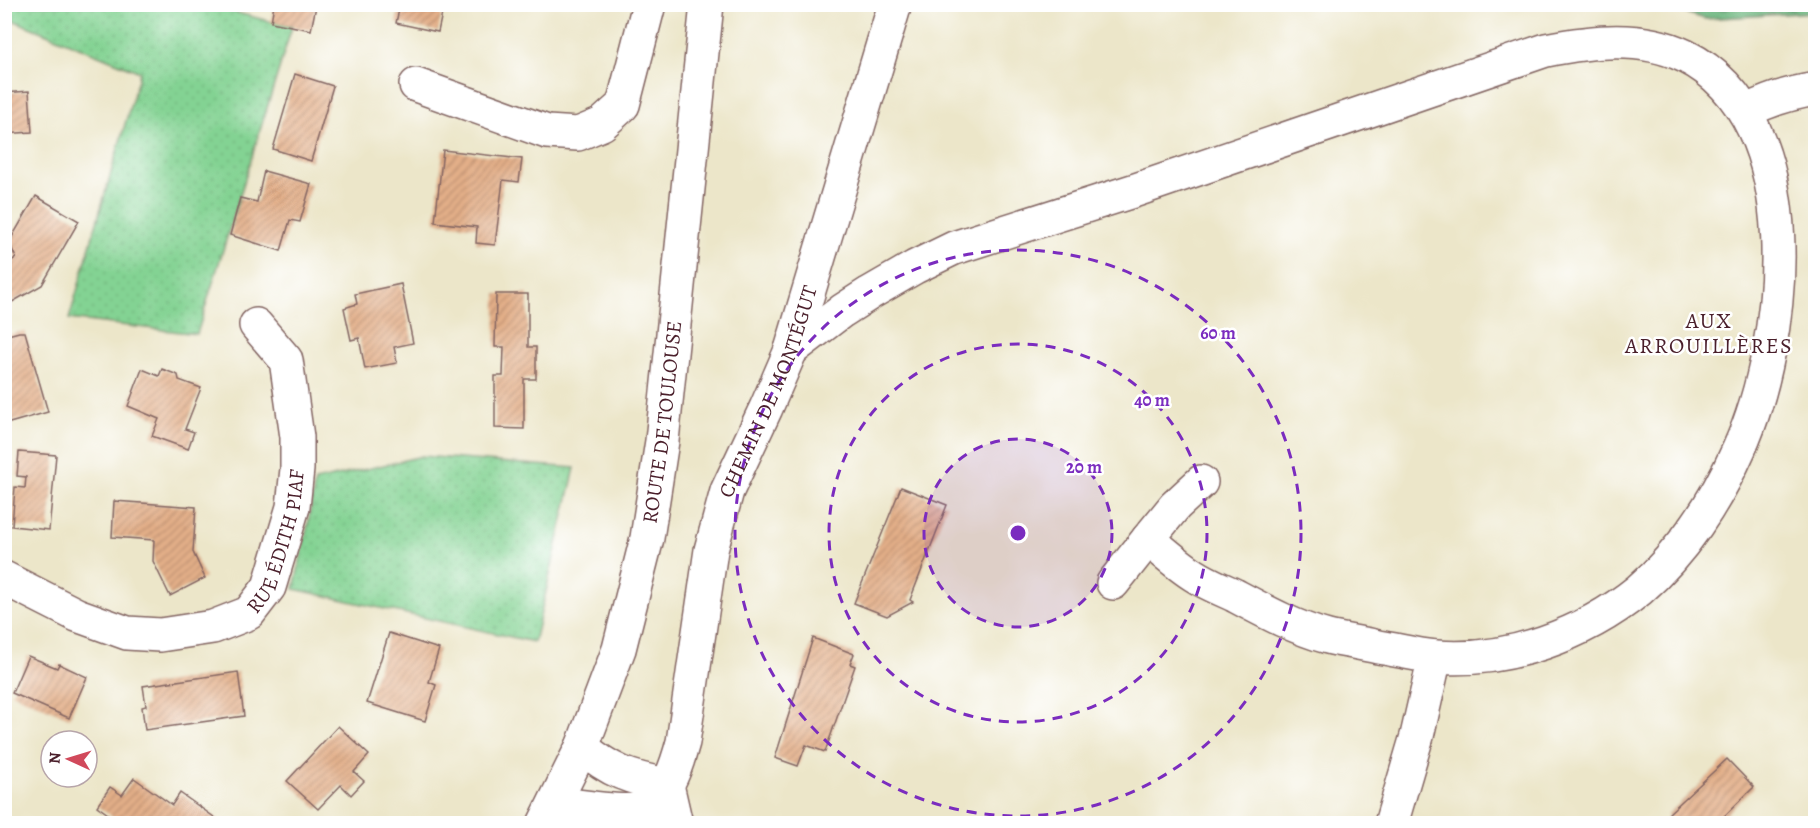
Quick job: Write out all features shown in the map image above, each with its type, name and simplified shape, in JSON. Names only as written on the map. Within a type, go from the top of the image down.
[{"type":"street","points":[[416,85],[547,132],[578,134],[602,124],[623,105],[649,4]]},
{"type":"street","name":"ROUTE DE TOULOUSE","points":[[549,813],[582,747],[619,649],[648,527],[662,441],[707,4]]},
{"type":"street","name":"CHEMIN DE MONTÉGUT","points":[[549,813],[605,809],[637,810],[651,802],[667,785],[676,767],[683,742],[711,550],[727,491],[790,350],[895,4]]},
{"type":"street","points":[[790,350],[870,293],[954,248],[1136,190],[1546,50],[1576,44],[1633,42],[1660,47],[1683,55],[1702,66],[1725,86],[1745,112],[1760,143],[1771,179],[1776,219],[1778,270],[1769,359],[1756,406],[1739,449],[1717,491],[1689,535],[1663,567],[1637,591],[1602,615],[1539,644],[1502,654],[1435,657],[1328,637],[1291,624],[1194,575],[1148,539]]},
{"type":"street","points":[[1745,112],[1786,95],[1815,89]]},
{"type":"street","name":"RUE ÉDITH PIAF","points":[[4,578],[77,615],[126,633],[160,635],[213,627],[249,613],[269,587],[293,507],[297,469],[297,437],[286,360],[256,325]]},
{"type":"street","points":[[1113,583],[1175,506],[1201,482]]},
{"type":"street","points":[[1391,824],[1417,736],[1435,657]]},
{"type":"street","points":[[582,747],[600,762],[621,773],[667,785],[676,824]]},
{"type":"green space","points":[[1815,4],[1815,12],[1705,19],[1659,5]]},
{"type":"green space","points":[[4,5],[207,5],[292,27],[197,334],[69,319],[140,72],[5,17]]},
{"type":"green space","points":[[422,456],[575,468],[534,642],[294,589],[315,481]]},
{"type":"building","points":[[274,4],[316,6],[311,30],[271,22]]},
{"type":"building","points":[[400,4],[444,4],[438,32],[396,23]]},
{"type":"building","points":[[295,74],[333,86],[311,161],[273,149]]},
{"type":"building","points":[[29,91],[32,132],[4,134],[4,93]]},
{"type":"building","points":[[443,150],[522,159],[519,182],[503,180],[495,245],[476,243],[477,227],[435,222]]},
{"type":"building","points":[[264,171],[311,184],[300,222],[290,220],[281,251],[230,235],[240,198],[257,202]]},
{"type":"building","points":[[36,196],[79,221],[42,285],[7,305],[4,301],[4,265],[16,258],[9,242]]},
{"type":"building","points":[[401,284],[413,343],[394,347],[397,363],[365,369],[359,338],[351,340],[344,308],[357,304],[355,294]]},
{"type":"building","points":[[496,294],[528,294],[528,347],[536,347],[536,379],[524,379],[524,429],[495,428],[495,376],[503,376],[504,347],[495,347]]},
{"type":"building","points":[[25,332],[48,412],[6,424],[4,419],[4,336]]},
{"type":"building","points":[[142,369],[159,376],[162,369],[178,375],[179,380],[201,388],[185,429],[194,432],[188,449],[152,436],[159,419],[128,406]]},
{"type":"building","points":[[19,452],[56,455],[49,530],[12,526],[15,487],[25,488],[26,477],[17,476]]},
{"type":"building","points":[[901,487],[947,505],[910,600],[913,602],[887,616],[854,603]]},
{"type":"building","points":[[114,501],[196,507],[193,552],[205,578],[170,596],[153,561],[154,540],[112,537]]},
{"type":"building","points":[[389,633],[439,649],[429,682],[436,685],[425,721],[367,703]]},
{"type":"building","points":[[813,638],[854,654],[850,664],[855,666],[825,752],[806,745],[798,766],[775,758]]},
{"type":"building","points":[[28,656],[57,668],[59,664],[87,677],[69,718],[12,693]]},
{"type":"building","points":[[238,672],[244,716],[145,730],[142,707],[146,706],[143,686]]},
{"type":"building","points":[[338,726],[369,755],[354,772],[364,781],[351,795],[341,785],[318,809],[287,781]]},
{"type":"building","points":[[1727,759],[1754,787],[1716,824],[1676,824],[1667,815]]},
{"type":"building","points":[[134,778],[172,805],[180,793],[221,822],[220,824],[122,824],[97,806],[110,787],[122,795]]},
{"type":"district","name":"AUX ARROUILLÈRES","points":[[1709,332]]}]
